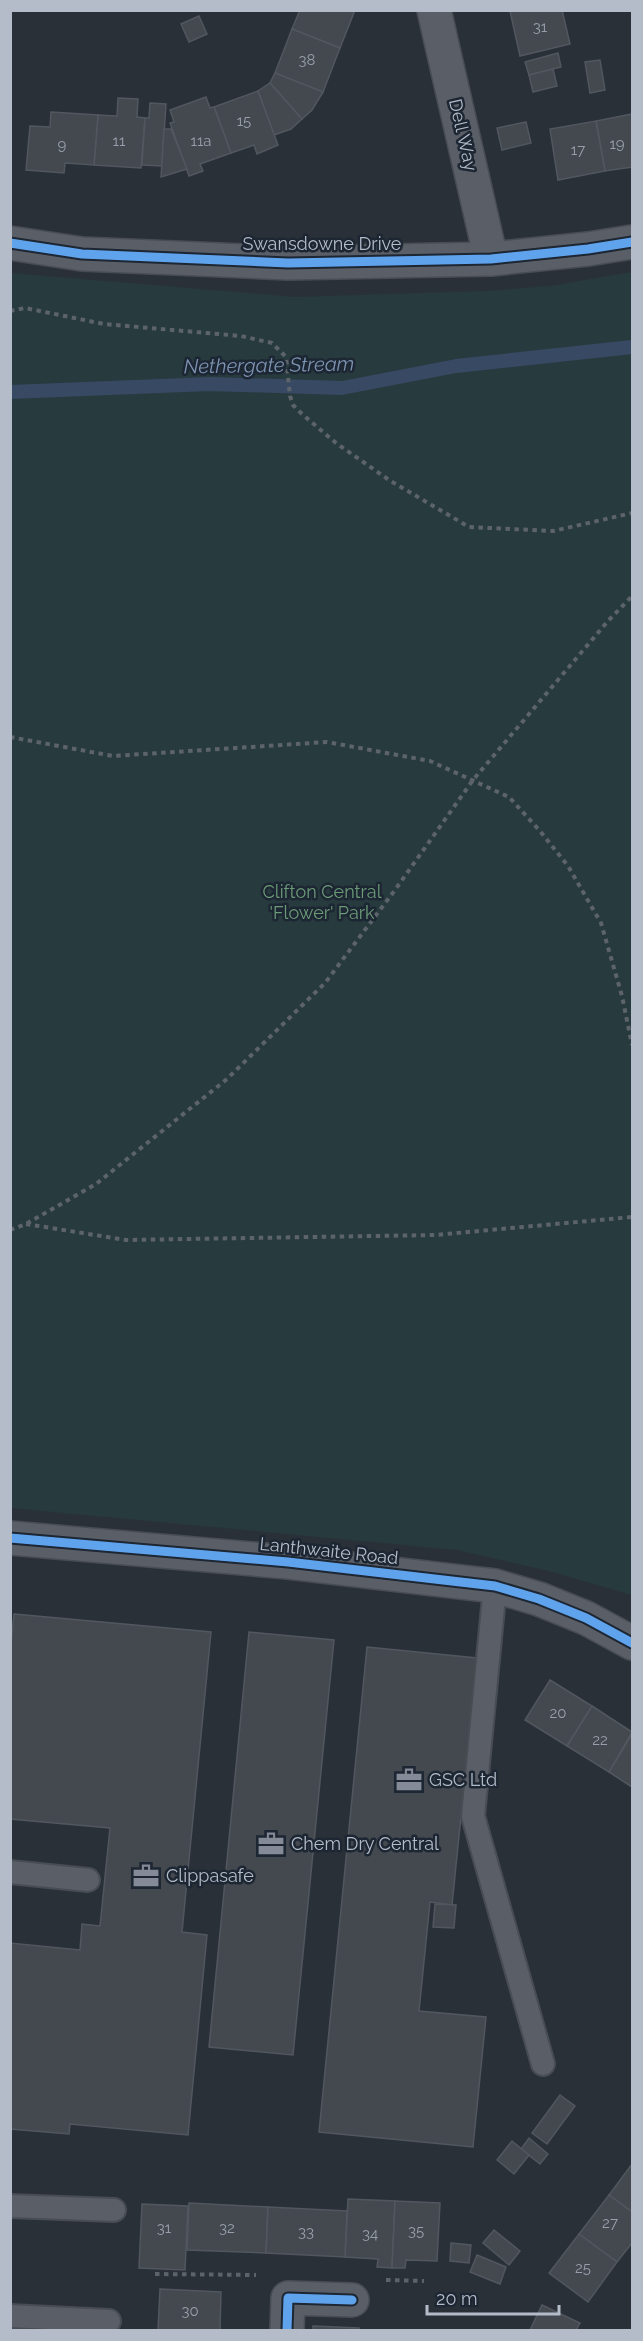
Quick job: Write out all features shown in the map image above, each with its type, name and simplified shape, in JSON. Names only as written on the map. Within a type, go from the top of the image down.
[{"type":"street","name":"Dell Way","points":[[434,10],[491,259]]},
{"type":"street","name":"Swansdowne Drive","points":[[10,243],[82,254],[288,263],[491,259],[633,242]]},
{"type":"street","name":"Lanthwaite Road","points":[[10,1538],[288,1562],[495,1586],[539,1599],[576,1614],[633,1643]]},
{"type":"street","points":[[287,2331],[288,2298],[351,2300]]},
{"type":"lane","points":[[495,1586],[473,1816],[543,2064]]},
{"type":"lane","points":[[10,1872],[88,1880]]},
{"type":"lane","points":[[10,2206],[114,2210]]},
{"type":"lane","points":[[10,2316],[109,2321]]},
{"type":"path","points":[[10,311],[25,308],[104,324],[241,336],[272,343],[286,357],[290,396],[293,405],[302,414],[362,462],[469,527],[553,531],[633,513]]},
{"type":"path","points":[[10,1230],[26,1224],[96,1184],[227,1079],[325,983],[396,890],[473,780],[601,630],[633,596]]},
{"type":"path","points":[[10,737],[113,756],[327,742],[430,761],[509,797],[568,866],[601,923],[633,1045]]},
{"type":"path","points":[[26,1224],[126,1240],[435,1235],[633,1217]]},
{"type":"path","points":[[155,2274],[268,2275],[288,2298]]},
{"type":"green space","name":"Clifton Central 'Flower' Park","points":[[632,272],[632,1595],[549,1571],[457,1550],[11,1508],[11,273],[294,297],[487,291],[550,286]]},
{"type":"building","points":[[300,10],[355,10],[340,48],[292,29]]},
{"type":"building","points":[[562,10],[570,44],[520,56],[510,11]]},
{"type":"building","points":[[199,16],[207,34],[189,42],[181,24]]},
{"type":"building","points":[[292,29],[340,48],[323,92],[275,73]]},
{"type":"building","points":[[558,53],[561,67],[529,75],[525,62]]},
{"type":"building","points":[[600,60],[605,90],[590,93],[585,62]]},
{"type":"building","points":[[553,69],[557,86],[533,92],[529,75]]},
{"type":"building","points":[[275,73],[323,92],[312,110],[302,119],[270,83]]},
{"type":"building","points":[[270,83],[302,119],[291,129],[274,135],[258,91]]},
{"type":"building","points":[[258,91],[278,145],[257,154],[254,145],[231,153],[214,107]]},
{"type":"building","points":[[206,97],[210,108],[214,107],[231,153],[200,164],[203,171],[189,176],[170,123],[174,122],[170,110]]},
{"type":"building","points":[[118,98],[138,99],[137,117],[145,118],[141,168],[94,165],[98,115],[117,116]]},
{"type":"building","points":[[150,103],[166,104],[162,166],[142,165],[145,118],[149,118]]},
{"type":"building","points":[[51,112],[98,115],[94,165],[65,163],[64,173],[26,170],[30,126],[50,127]]},
{"type":"building","points":[[632,114],[632,167],[605,171],[596,121]]},
{"type":"building","points":[[596,121],[605,171],[558,180],[550,129]]},
{"type":"building","points":[[526,122],[531,143],[502,150],[497,128]]},
{"type":"building","points":[[164,129],[171,129],[187,169],[161,177]]},
{"type":"building","name":"Clippasafe","points":[[14,1614],[211,1632],[182,1932],[207,1935],[188,2135],[70,2124],[69,2134],[10,2129],[10,1943],[80,1950],[82,1924],[100,1926],[110,1828],[10,1819],[10,1654]]},
{"type":"building","name":"Chem Dry Central","points":[[249,1632],[334,1640],[293,2055],[209,2047]]},
{"type":"building","name":"GSC Ltd","points":[[367,1647],[477,1658],[452,1905],[430,1902],[419,2011],[486,2017],[473,2147],[319,2132]]},
{"type":"building","points":[[550,1680],[592,1706],[567,1746],[525,1720]]},
{"type":"building","points":[[592,1706],[632,1732],[609,1772],[567,1746]]},
{"type":"building","points":[[632,1734],[632,1787],[609,1772]]},
{"type":"building","points":[[435,1904],[456,1905],[454,1928],[433,1927]]},
{"type":"building","points":[[560,2095],[575,2106],[547,2144],[532,2133]]},
{"type":"building","points":[[529,2138],[548,2154],[540,2164],[521,2149]]},
{"type":"building","points":[[512,2141],[529,2155],[514,2174],[497,2160]]},
{"type":"building","points":[[632,2164],[632,2212],[609,2195]]},
{"type":"building","points":[[609,2195],[632,2212],[632,2243],[617,2262],[579,2234]]},
{"type":"building","points":[[348,2199],[395,2201],[392,2268],[377,2267],[378,2259],[345,2257]]},
{"type":"building","points":[[395,2201],[440,2203],[437,2261],[406,2260],[405,2268],[392,2268]]},
{"type":"building","points":[[189,2203],[268,2207],[266,2253],[187,2250]]},
{"type":"building","points":[[142,2204],[188,2206],[185,2270],[139,2268]]},
{"type":"building","points":[[268,2207],[347,2211],[345,2257],[266,2253]]},
{"type":"building","points":[[494,2230],[520,2251],[509,2265],[483,2243]]},
{"type":"building","points":[[579,2234],[617,2262],[588,2302],[549,2273]]},
{"type":"building","points":[[451,2243],[471,2245],[469,2263],[450,2261]]},
{"type":"building","points":[[477,2255],[506,2267],[500,2284],[470,2272]]},
{"type":"building","points":[[160,2289],[221,2292],[220,2330],[158,2330]]},
{"type":"building","points":[[542,2305],[580,2323],[576,2330],[530,2330]]},
{"type":"building","points":[[313,2326],[359,2328],[359,2330],[313,2330]]},
{"type":"waterway","name":"Nethergate Stream","points":[[10,392],[210,384],[342,388],[456,366],[632,347]]},
{"type":"cycle path","points":[[10,243],[82,254],[288,263],[491,259],[632,242]]},
{"type":"cycle path","points":[[10,1538],[288,1562],[495,1586],[539,1599],[586,1618],[632,1643]]},
{"type":"cycle path","points":[[287,2330],[288,2298],[352,2300]]},
{"type":"place","name":"GSC Ltd","points":[[409,1780]]},
{"type":"place","name":"Chem Dry Central","points":[[271,1844]]},
{"type":"place","name":"Clippasafe","points":[[146,1876]]}]
